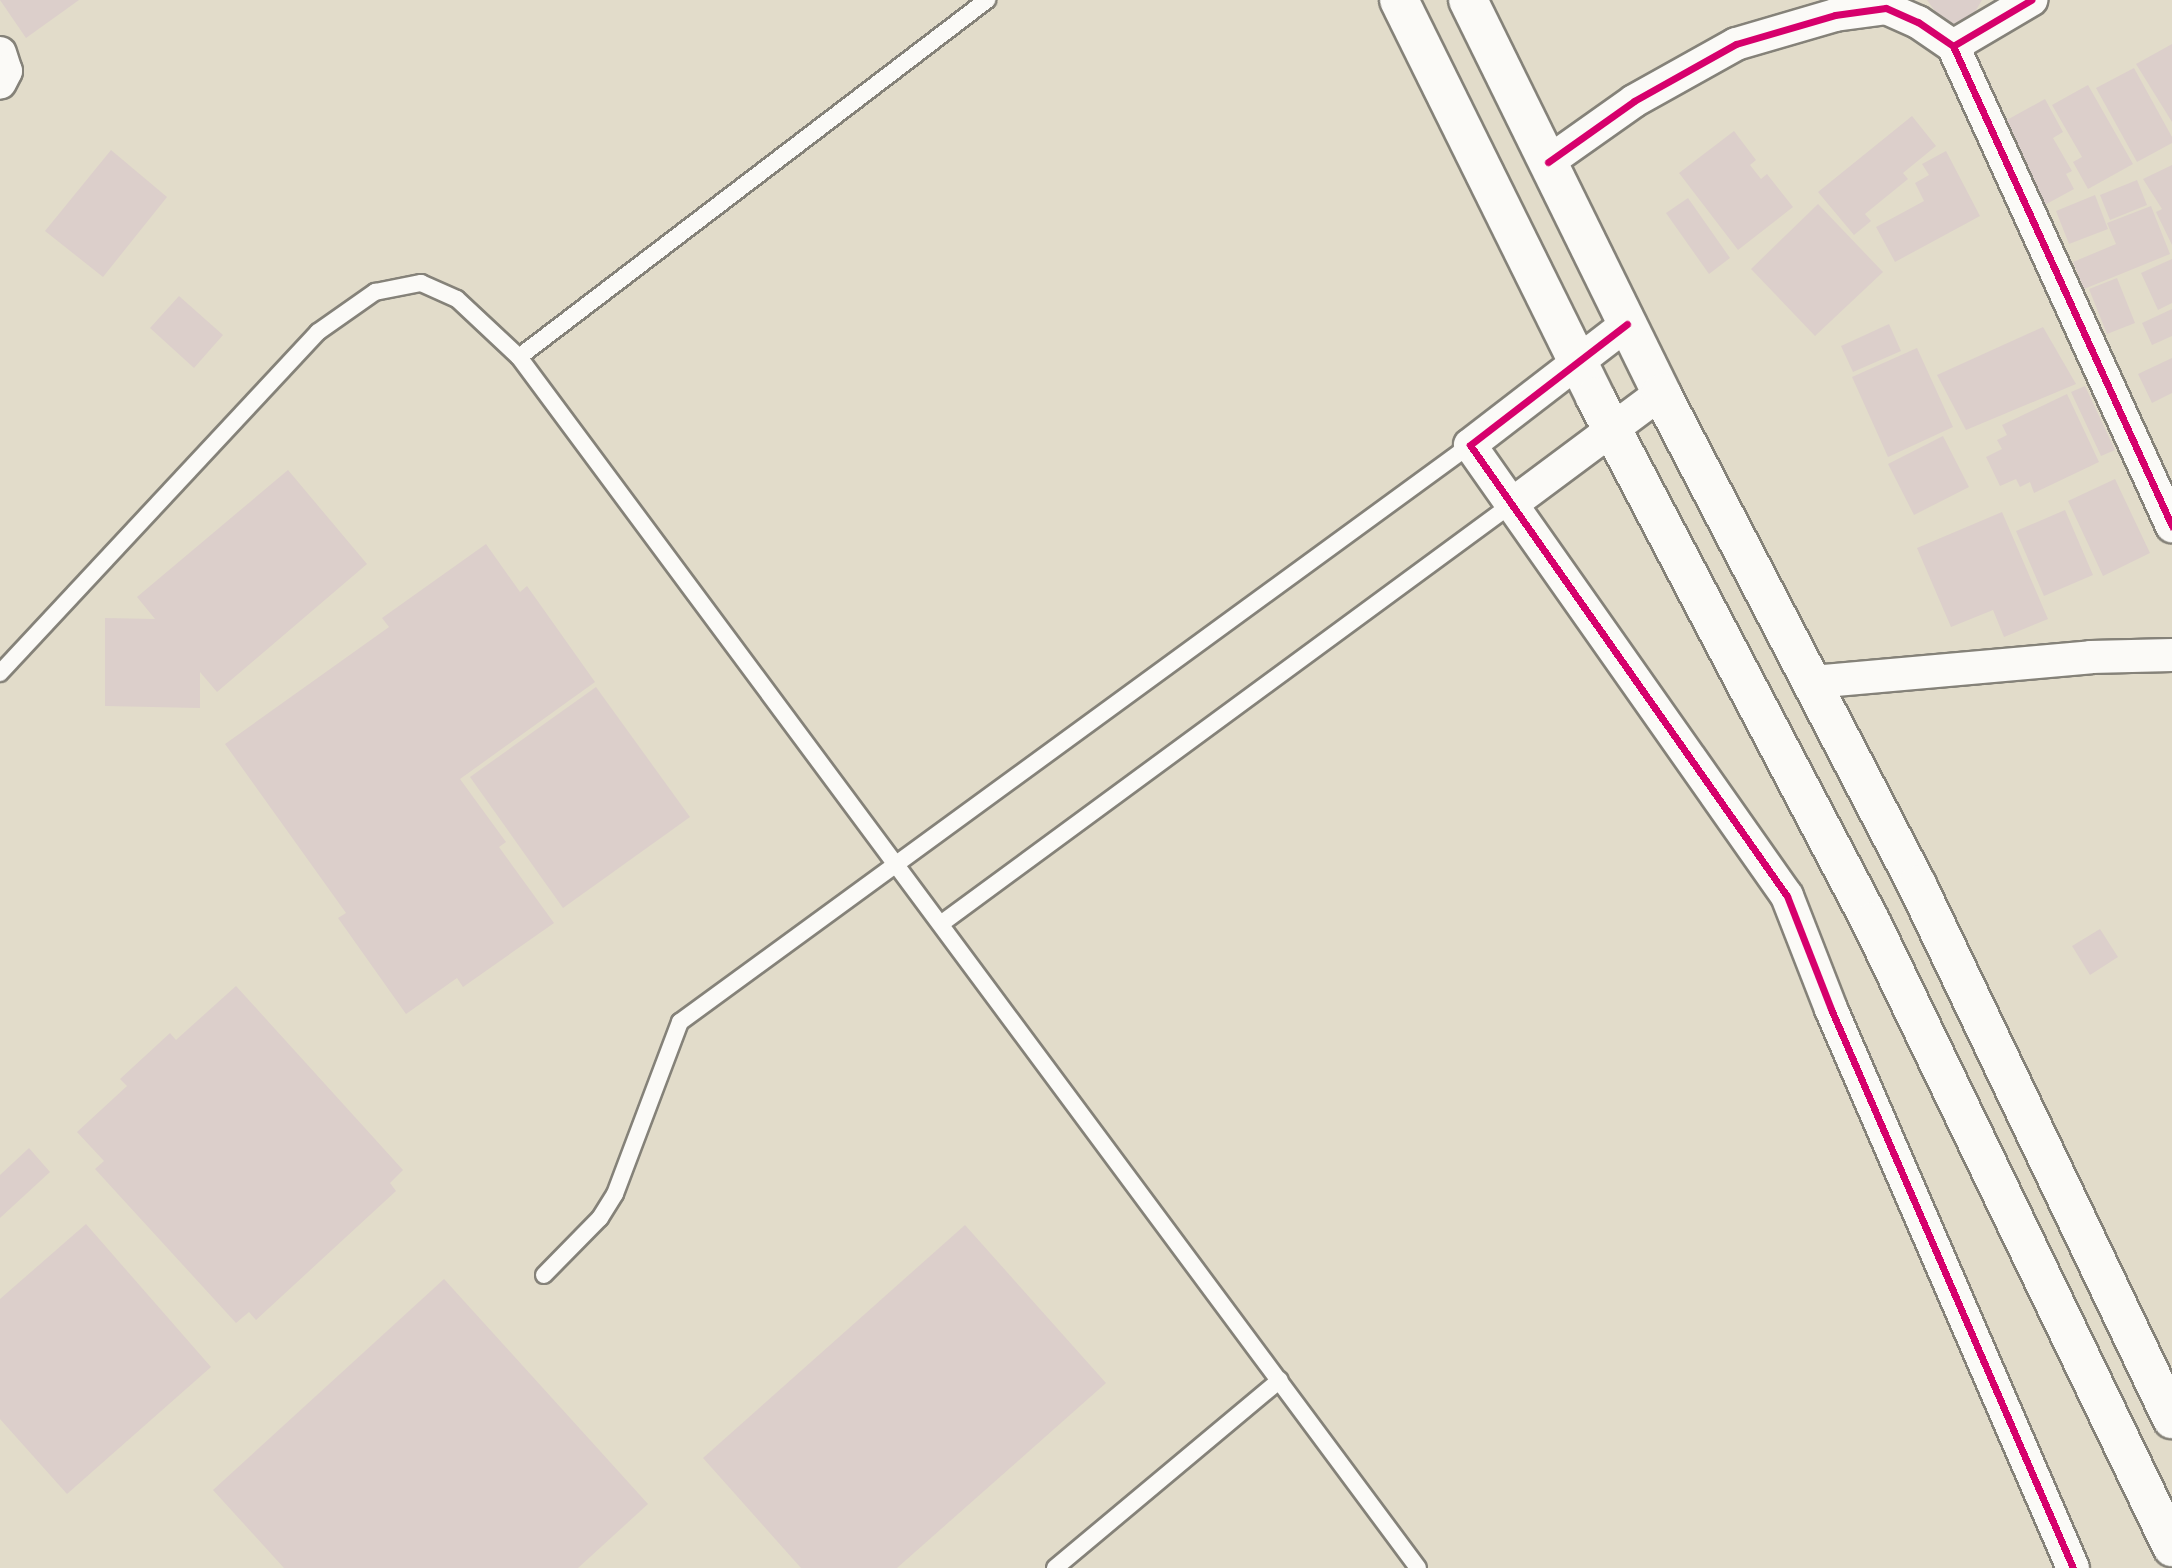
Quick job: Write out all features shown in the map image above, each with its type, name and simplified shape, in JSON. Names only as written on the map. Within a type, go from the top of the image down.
[{"type":"highway","points":[[1399,0],[1579,363],[1871,922],[2172,1547]]},
{"type":"highway","points":[[1468,0],[1661,393],[1917,885],[2172,1419]]},
{"type":"street","points":[[1953,46],[2031,0]]},
{"type":"street","points":[[1548,162],[1634,101],[1736,44],[1835,15],[1886,8],[1918,22],[1953,46],[2172,526]]},
{"type":"street","points":[[0,52],[6,71],[0,83]]},
{"type":"street","points":[[1628,324],[1470,445],[1787,896],[1836,1021],[2073,1568]]},
{"type":"street","points":[[1512,504],[1661,393]]},
{"type":"street","points":[[1813,682],[2091,656],[2172,655]]},
{"type":"lane","points":[[519,357],[986,0]]},
{"type":"lane","points":[[0,673],[318,332],[376,292],[421,283],[457,299],[519,357],[942,923],[1418,1568]]},
{"type":"lane","points":[[544,1275],[600,1217],[615,1194],[680,1022],[898,866],[1470,445]]},
{"type":"lane","points":[[942,923],[1512,504]]},
{"type":"lane","points":[[1055,1568],[1280,1380]]},
{"type":"building","points":[[0,0],[79,0],[26,38]]},
{"type":"building","points":[[1927,0],[1982,0],[1957,42]]},
{"type":"building","points":[[2172,44],[2172,122],[2136,64]]},
{"type":"building","points":[[2134,68],[2172,137],[2172,143],[2137,162],[2096,88]]},
{"type":"building","points":[[2088,85],[2133,164],[2088,189],[2073,162],[2082,157],[2052,105]]},
{"type":"building","points":[[2045,99],[2063,132],[2053,138],[2072,171],[2066,174],[2074,189],[2041,207],[1996,126]]},
{"type":"building","points":[[1912,116],[1936,146],[1903,173],[1908,179],[1865,214],[1871,221],[1854,235],[1818,192]]},
{"type":"building","points":[[1734,131],[1756,160],[1750,165],[1761,179],[1767,174],[1793,207],[1738,250],[1679,173]]},
{"type":"building","points":[[111,150],[167,197],[103,277],[45,231]]},
{"type":"building","points":[[1946,151],[1980,216],[1895,262],[1876,227],[1924,201],[1915,183],[1929,175],[1922,164]]},
{"type":"building","points":[[2172,165],[2172,245],[2156,212],[2162,209],[2143,179]]},
{"type":"building","points":[[2137,180],[2147,205],[2110,220],[2100,195]]},
{"type":"building","points":[[2095,195],[2108,229],[2069,244],[2056,211]]},
{"type":"building","points":[[1688,198],[1730,258],[1709,274],[1666,213]]},
{"type":"building","points":[[1818,204],[1883,272],[1815,336],[1751,269]]},
{"type":"building","points":[[2151,206],[2170,254],[2084,289],[2073,262],[2116,244],[2107,223]]},
{"type":"building","points":[[2172,259],[2172,303],[2158,310],[2141,273]]},
{"type":"building","points":[[2117,278],[2135,323],[2107,334],[2089,289]]},
{"type":"building","points":[[179,296],[223,335],[194,368],[150,328]]},
{"type":"building","points":[[2172,309],[2172,336],[2152,345],[2142,323]]},
{"type":"building","points":[[1889,324],[1901,351],[1853,372],[1841,346]]},
{"type":"building","points":[[2043,327],[2076,384],[1966,430],[1937,375]]},
{"type":"building","points":[[1917,348],[1953,427],[1888,457],[1852,377]]},
{"type":"building","points":[[2172,358],[2172,393],[2152,403],[2138,374]]},
{"type":"building","points":[[2085,386],[2115,450],[2101,456],[2071,392]]},
{"type":"building","points":[[2067,394],[2099,462],[2034,493],[2030,482],[2020,487],[2016,479],[2000,486],[1986,457],[2002,449],[1997,440],[2007,435],[2002,425]]},
{"type":"building","points":[[1943,436],[1969,487],[1914,515],[1888,464]]},
{"type":"building","points":[[288,470],[367,564],[217,692],[200,672],[200,708],[105,706],[105,618],[155,619],[137,597]]},
{"type":"building","points":[[2115,479],[2150,553],[2103,576],[2068,501]]},
{"type":"building","points":[[2065,510],[2093,575],[2044,596],[2016,531]]},
{"type":"building","points":[[2002,512],[2048,619],[2004,637],[1993,610],[1951,627],[1917,548]]},
{"type":"building","points":[[486,544],[520,592],[527,586],[595,682],[460,779],[506,842],[499,847],[554,923],[463,987],[457,978],[406,1014],[338,918],[346,913],[225,744],[389,627],[382,618]]},
{"type":"building","points":[[596,687],[690,817],[563,908],[470,777]]},
{"type":"building","points":[[2100,929],[2118,957],[2090,975],[2072,946]]},
{"type":"building","points":[[236,986],[403,1170],[390,1183],[396,1191],[256,1320],[249,1312],[236,1323],[95,1169],[104,1161],[77,1132],[127,1086],[120,1079],[170,1033],[176,1040]]},
{"type":"building","points":[[29,1148],[50,1172],[0,1218],[0,1175]]},
{"type":"building","points":[[86,1224],[211,1367],[67,1494],[0,1419],[0,1299]]},
{"type":"building","points":[[965,1225],[1106,1383],[897,1568],[801,1568],[703,1458]]},
{"type":"building","points":[[444,1279],[648,1504],[578,1568],[284,1568],[213,1490]]},
{"type":"cycle path","points":[[1548,162],[1634,101],[1736,44],[1835,15],[1886,8],[1918,22],[1953,46],[2031,0]]},
{"type":"cycle path","points":[[1953,46],[2172,526]]},
{"type":"cycle path","points":[[1627,324],[1470,445],[1787,896],[1831,1009],[2073,1568]]}]
